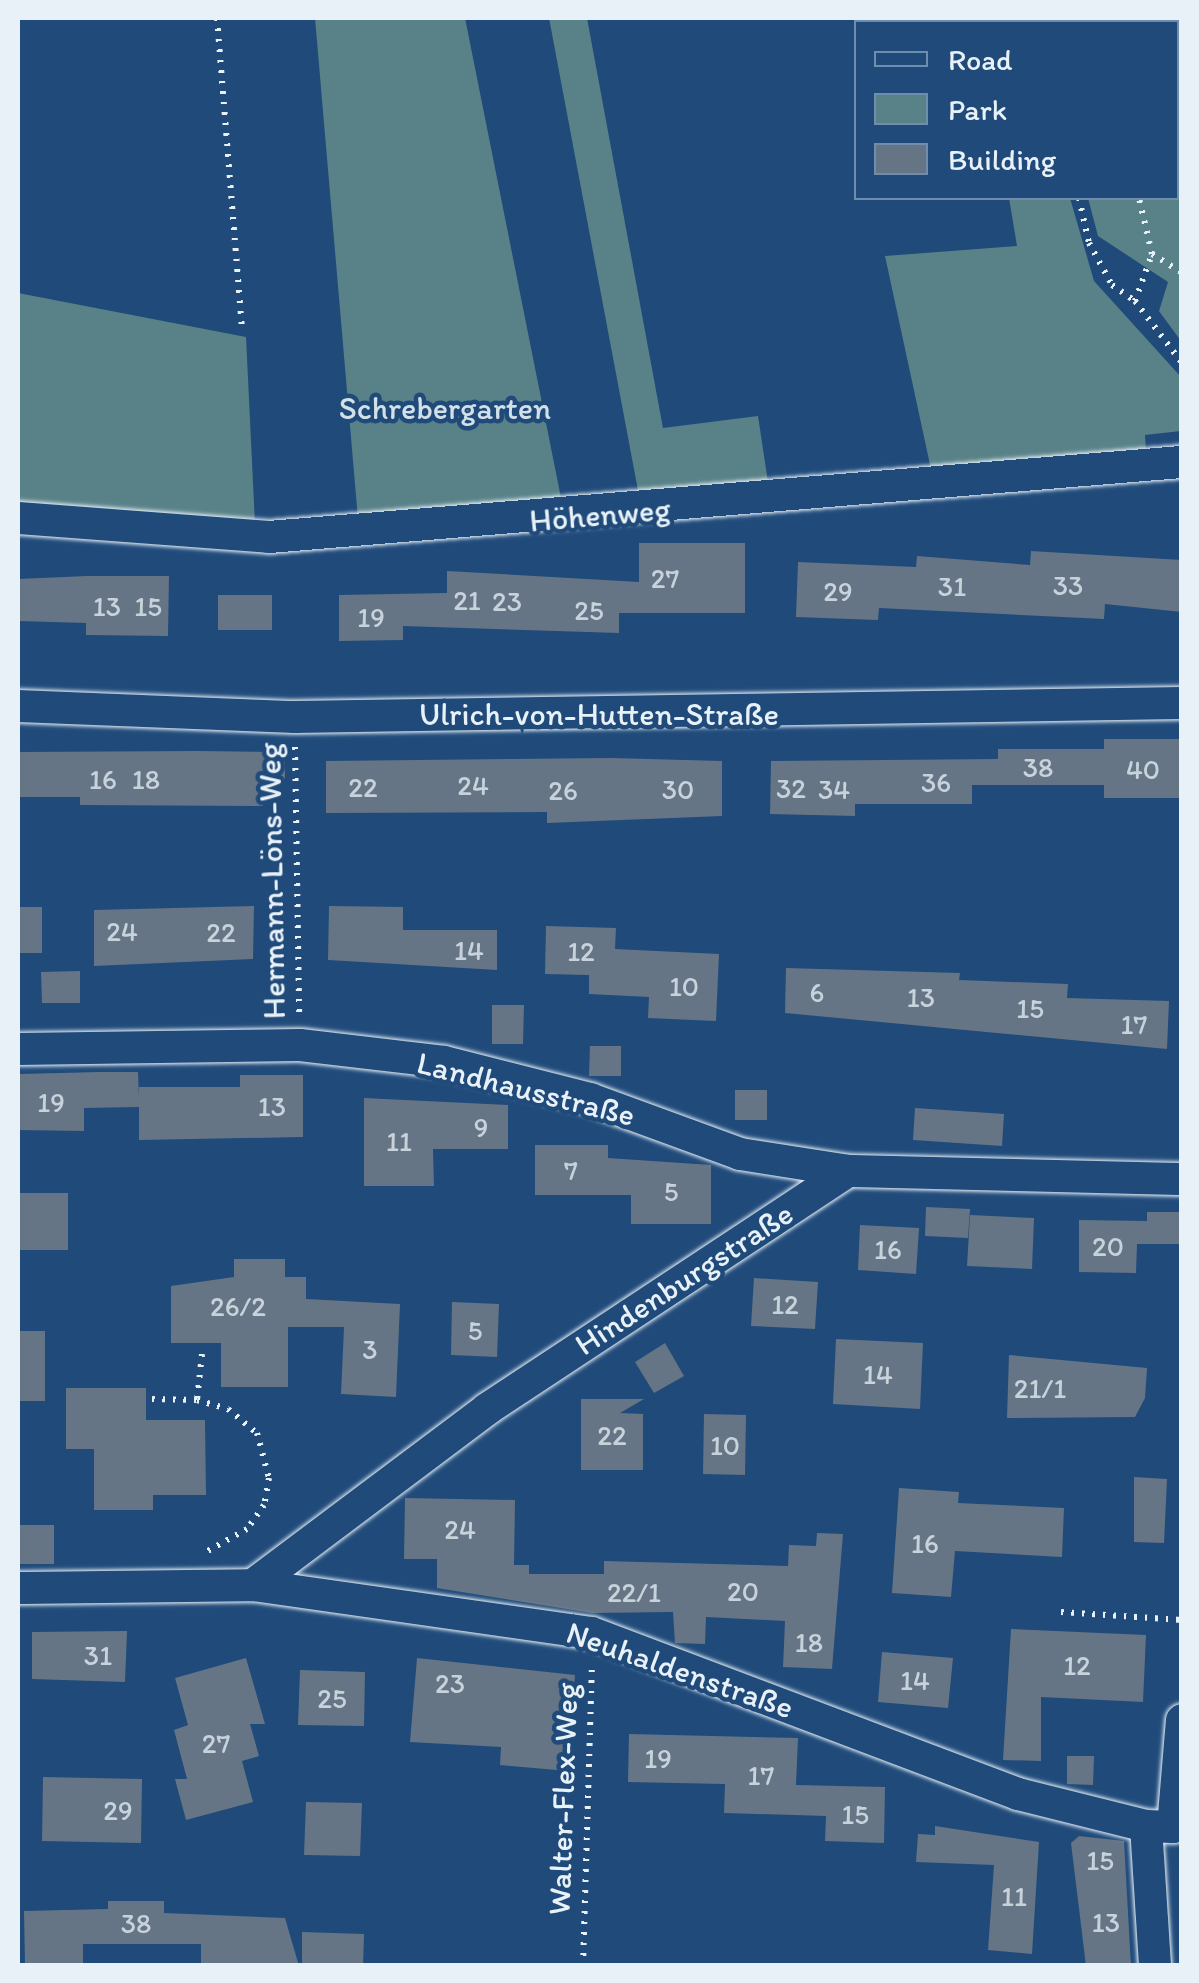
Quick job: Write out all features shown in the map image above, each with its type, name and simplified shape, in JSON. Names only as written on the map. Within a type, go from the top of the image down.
[{"type":"street","name":"Höhenweg","points":[[18,518],[269,537],[1182,462]]},
{"type":"street","name":"Ulrich-von-Hutten-Straße","points":[[18,706],[295,716],[1182,702]]},
{"type":"street","name":"Landhausstraße","points":[[18,1049],[300,1045],[444,1062],[590,1099],[740,1154],[848,1172]]},
{"type":"street","points":[[848,1172],[1182,1179]]},
{"type":"street","name":"Hindenburgstraße","points":[[253,1586],[488,1409],[848,1172]]},
{"type":"street","name":"Neuhaldenstraße","points":[[18,1588],[253,1586],[592,1633],[1018,1794],[1167,1827]]},
{"type":"street","points":[[1155,1966],[1167,1827],[1182,1720]]},
{"type":"path","points":[[216,18],[242,328]]},
{"type":"path","points":[[1079,200],[1089,243],[1112,285],[1135,301],[1182,363]]},
{"type":"path","points":[[1135,301],[1152,254],[1139,200]]},
{"type":"path","points":[[1152,254],[1182,273]]},
{"type":"path","name":"Hermann-Löns-Weg","points":[[295,716],[300,1045]]},
{"type":"path","points":[[198,1400],[202,1354]]},
{"type":"path","points":[[152,1399],[198,1400],[228,1409],[257,1434],[269,1478],[264,1505],[248,1528],[192,1558]]},
{"type":"path","points":[[1060,1612],[1182,1620]]},
{"type":"path","name":"Walter-Flex-Weg","points":[[583,1966],[592,1633]]},
{"type":"green space","name":"Schrebergarten","points":[[315,18],[465,18],[563,508],[358,519]]},
{"type":"green space","name":"Schrebergarten","points":[[549,18],[587,18],[663,428],[758,416],[769,489],[640,501]]},
{"type":"green space","points":[[1053,18],[1181,18],[1181,341],[1159,311],[1168,282],[1098,236],[1089,200],[1179,200],[1179,20]]},
{"type":"green space","points":[[1009,200],[1071,200],[1094,281],[1181,377],[1181,431],[1145,435],[1146,452],[932,474],[885,256],[1017,246]]},
{"type":"green space","points":[[18,293],[246,337],[255,524],[18,504]]},
{"type":"building","points":[[639,543],[745,543],[745,613],[619,613],[619,633],[403,626],[403,640],[339,641],[339,595],[447,593],[447,571],[639,582]]},
{"type":"building","points":[[1031,551],[1182,560],[1182,612],[1105,604],[1104,619],[879,608],[878,620],[796,617],[798,562],[916,567],[917,556],[1030,565]]},
{"type":"building","points":[[169,576],[168,636],[86,635],[86,623],[18,621],[18,579]]},
{"type":"building","points":[[218,595],[272,595],[272,630],[218,630]]},
{"type":"building","points":[[1104,739],[1182,739],[1182,798],[1104,798],[1104,785],[972,785],[972,804],[855,804],[855,816],[770,814],[771,761],[998,759],[998,749],[1104,749]]},
{"type":"building","points":[[18,752],[285,752],[285,780],[263,779],[263,806],[80,805],[80,797],[18,797]]},
{"type":"building","points":[[326,761],[722,761],[722,816],[547,823],[547,812],[326,813]]},
{"type":"building","points":[[254,906],[253,959],[94,966],[94,910]]},
{"type":"building","points":[[329,906],[403,907],[403,930],[497,930],[497,970],[328,960]]},
{"type":"building","points":[[18,907],[42,907],[42,953],[18,953]]},
{"type":"building","points":[[546,926],[616,928],[615,949],[719,954],[716,1021],[648,1018],[649,997],[589,994],[589,975],[545,974]]},
{"type":"building","points":[[786,968],[960,973],[959,980],[1068,984],[1067,998],[1169,1001],[1167,1049],[785,1013]]},
{"type":"building","points":[[80,971],[80,1003],[42,1003],[41,972]]},
{"type":"building","points":[[492,1005],[524,1005],[523,1044],[492,1044]]},
{"type":"building","points":[[590,1046],[621,1046],[621,1076],[589,1076]]},
{"type":"building","points":[[138,1072],[139,1098],[139,1087],[240,1087],[240,1075],[303,1075],[303,1137],[139,1140],[139,1107],[84,1108],[84,1131],[18,1130],[18,1074]]},
{"type":"building","points":[[735,1090],[767,1090],[767,1120],[735,1120]]},
{"type":"building","points":[[364,1098],[508,1105],[508,1149],[433,1149],[434,1186],[364,1186]]},
{"type":"building","points":[[915,1108],[1004,1114],[1002,1146],[913,1140]]},
{"type":"building","points":[[535,1145],[608,1145],[608,1158],[711,1165],[711,1224],[631,1224],[631,1195],[535,1195]]},
{"type":"building","points":[[18,1193],[68,1193],[68,1250],[18,1250]]},
{"type":"building","points":[[926,1207],[970,1209],[968,1238],[925,1236]]},
{"type":"building","points":[[1147,1212],[1182,1212],[1182,1244],[1137,1244],[1136,1273],[1079,1272],[1079,1220],[1147,1221]]},
{"type":"building","points":[[970,1215],[1034,1218],[1032,1269],[967,1266]]},
{"type":"building","points":[[860,1225],[919,1228],[916,1274],[858,1270]]},
{"type":"building","points":[[234,1259],[285,1259],[285,1277],[306,1277],[306,1299],[400,1304],[396,1397],[341,1394],[344,1327],[288,1327],[288,1387],[221,1387],[221,1343],[171,1343],[171,1286],[234,1277]]},
{"type":"building","points":[[754,1278],[818,1282],[815,1329],[751,1326]]},
{"type":"building","points":[[452,1302],[499,1304],[497,1357],[451,1355]]},
{"type":"building","points":[[18,1331],[45,1331],[45,1401],[18,1401]]},
{"type":"building","points":[[836,1339],[923,1343],[920,1409],[833,1404]]},
{"type":"building","points":[[665,1343],[684,1376],[654,1393],[635,1362]]},
{"type":"building","points":[[1009,1355],[1147,1368],[1145,1398],[1135,1417],[1007,1418]]},
{"type":"building","points":[[66,1388],[146,1388],[146,1420],[205,1420],[206,1495],[153,1495],[153,1510],[94,1510],[94,1449],[66,1449]]},
{"type":"building","points":[[581,1399],[644,1399],[620,1413],[643,1414],[643,1470],[581,1470]]},
{"type":"building","points":[[704,1414],[746,1415],[745,1475],[703,1474]]},
{"type":"building","points":[[1134,1477],[1167,1479],[1164,1543],[1134,1542]]},
{"type":"building","points":[[899,1488],[959,1492],[958,1503],[1064,1508],[1062,1557],[955,1551],[951,1597],[892,1593]]},
{"type":"building","points":[[405,1498],[515,1500],[514,1565],[529,1565],[529,1574],[604,1574],[604,1561],[788,1566],[789,1545],[816,1546],[817,1533],[843,1534],[832,1669],[783,1667],[785,1621],[706,1617],[705,1644],[675,1643],[673,1612],[592,1613],[437,1588],[437,1559],[404,1559]]},
{"type":"building","points":[[18,1525],[54,1525],[54,1564],[18,1564]]},
{"type":"building","points":[[1011,1629],[1146,1635],[1143,1702],[1041,1697],[1041,1761],[1003,1760]]},
{"type":"building","points":[[127,1631],[125,1682],[32,1679],[32,1632]]},
{"type":"building","points":[[882,1652],[953,1658],[948,1708],[878,1702]]},
{"type":"building","points":[[246,1658],[265,1724],[250,1724],[259,1756],[242,1761],[253,1802],[186,1820],[175,1779],[187,1779],[174,1730],[188,1725],[175,1678]]},
{"type":"building","points":[[417,1658],[575,1675],[568,1771],[500,1765],[501,1747],[410,1742]]},
{"type":"building","points":[[300,1670],[365,1672],[364,1726],[298,1725]]},
{"type":"building","points":[[629,1734],[798,1738],[796,1785],[885,1787],[884,1843],[825,1841],[826,1816],[724,1813],[725,1784],[628,1782]]},
{"type":"building","points":[[1067,1756],[1094,1756],[1093,1785],[1067,1784]]},
{"type":"building","points":[[43,1777],[142,1779],[141,1843],[42,1841]]},
{"type":"building","points":[[306,1802],[362,1803],[360,1856],[304,1855]]},
{"type":"building","points":[[935,1826],[1039,1842],[1032,1954],[988,1950],[994,1865],[916,1862],[918,1834],[935,1835]]},
{"type":"building","points":[[1079,1836],[1124,1841],[1131,1966],[1086,1966],[1071,1843]]},
{"type":"building","points":[[108,1901],[164,1901],[164,1913],[285,1918],[299,1966],[201,1966],[201,1944],[83,1944],[83,1966],[25,1966],[24,1911],[108,1909]]},
{"type":"building","points":[[302,1932],[364,1934],[363,1966],[302,1966]]}]
